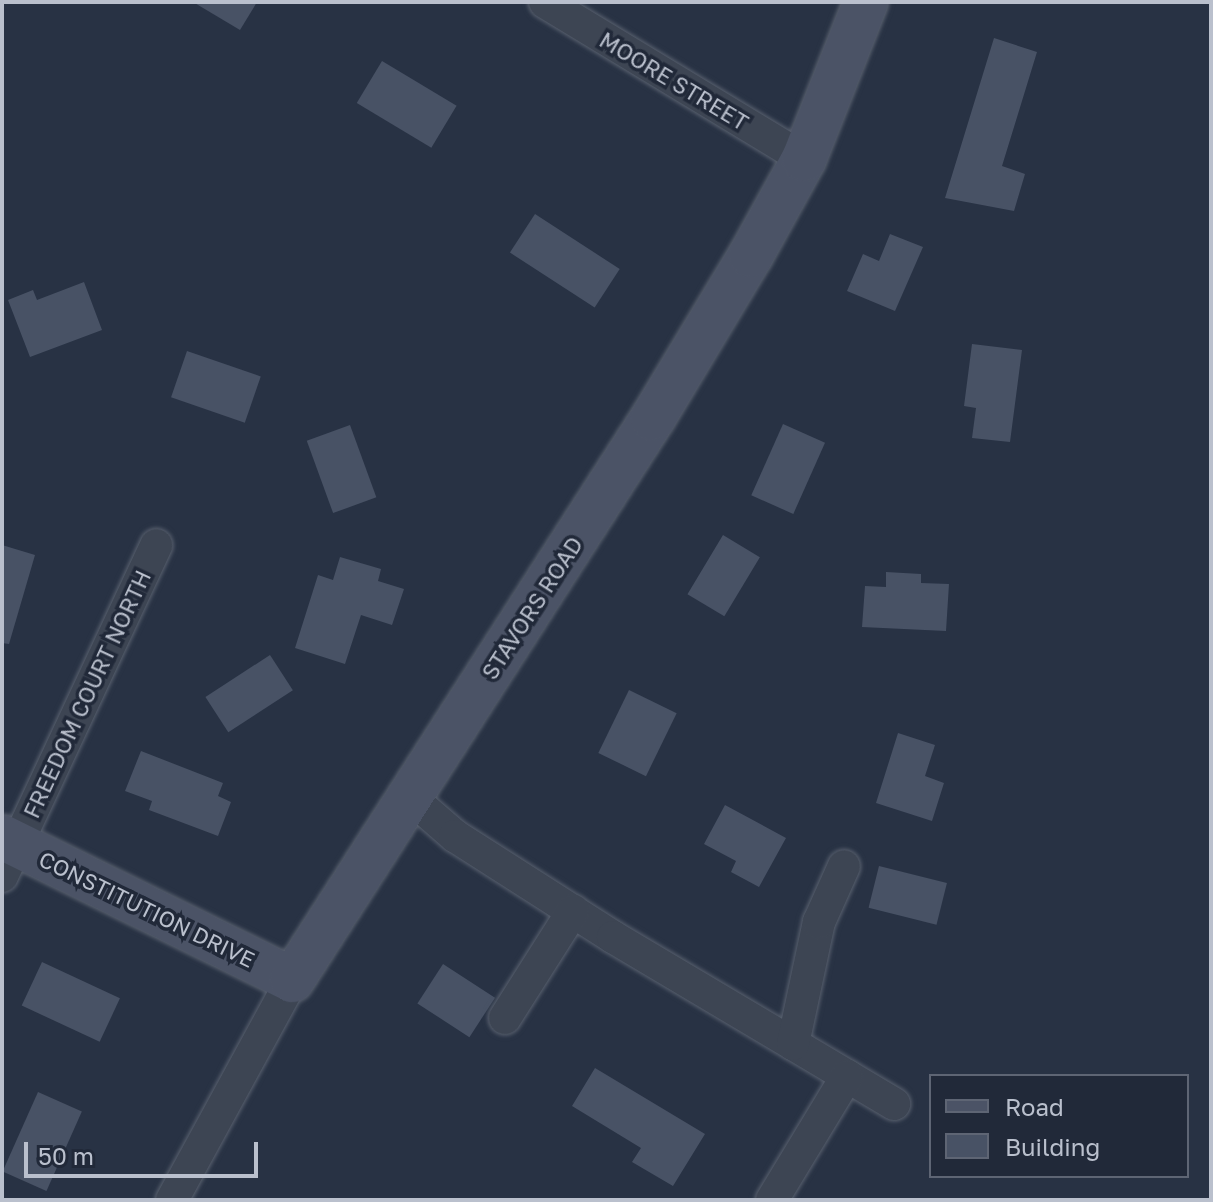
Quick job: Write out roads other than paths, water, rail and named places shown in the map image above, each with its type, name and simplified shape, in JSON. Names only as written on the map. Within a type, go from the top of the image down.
[{"type":"street","name":"MOORE STREET","points":[[545,2],[804,159]]},
{"type":"street","name":"STAVORS ROAD","points":[[182,1196],[292,980],[653,418],[804,159],[866,2]]},
{"type":"street","name":"FREEDOM COURT NORTH","points":[[7,852],[156,545]]},
{"type":"street","points":[[410,797],[455,836],[573,911],[894,1104]]},
{"type":"street","name":"CONSTITUTION DRIVE","points":[[7,852],[292,980]]},
{"type":"street","points":[[793,1044],[819,922],[844,866]]},
{"type":"street","points":[[505,1018],[573,911]]},
{"type":"street","points":[[772,1200],[847,1076]]}]
